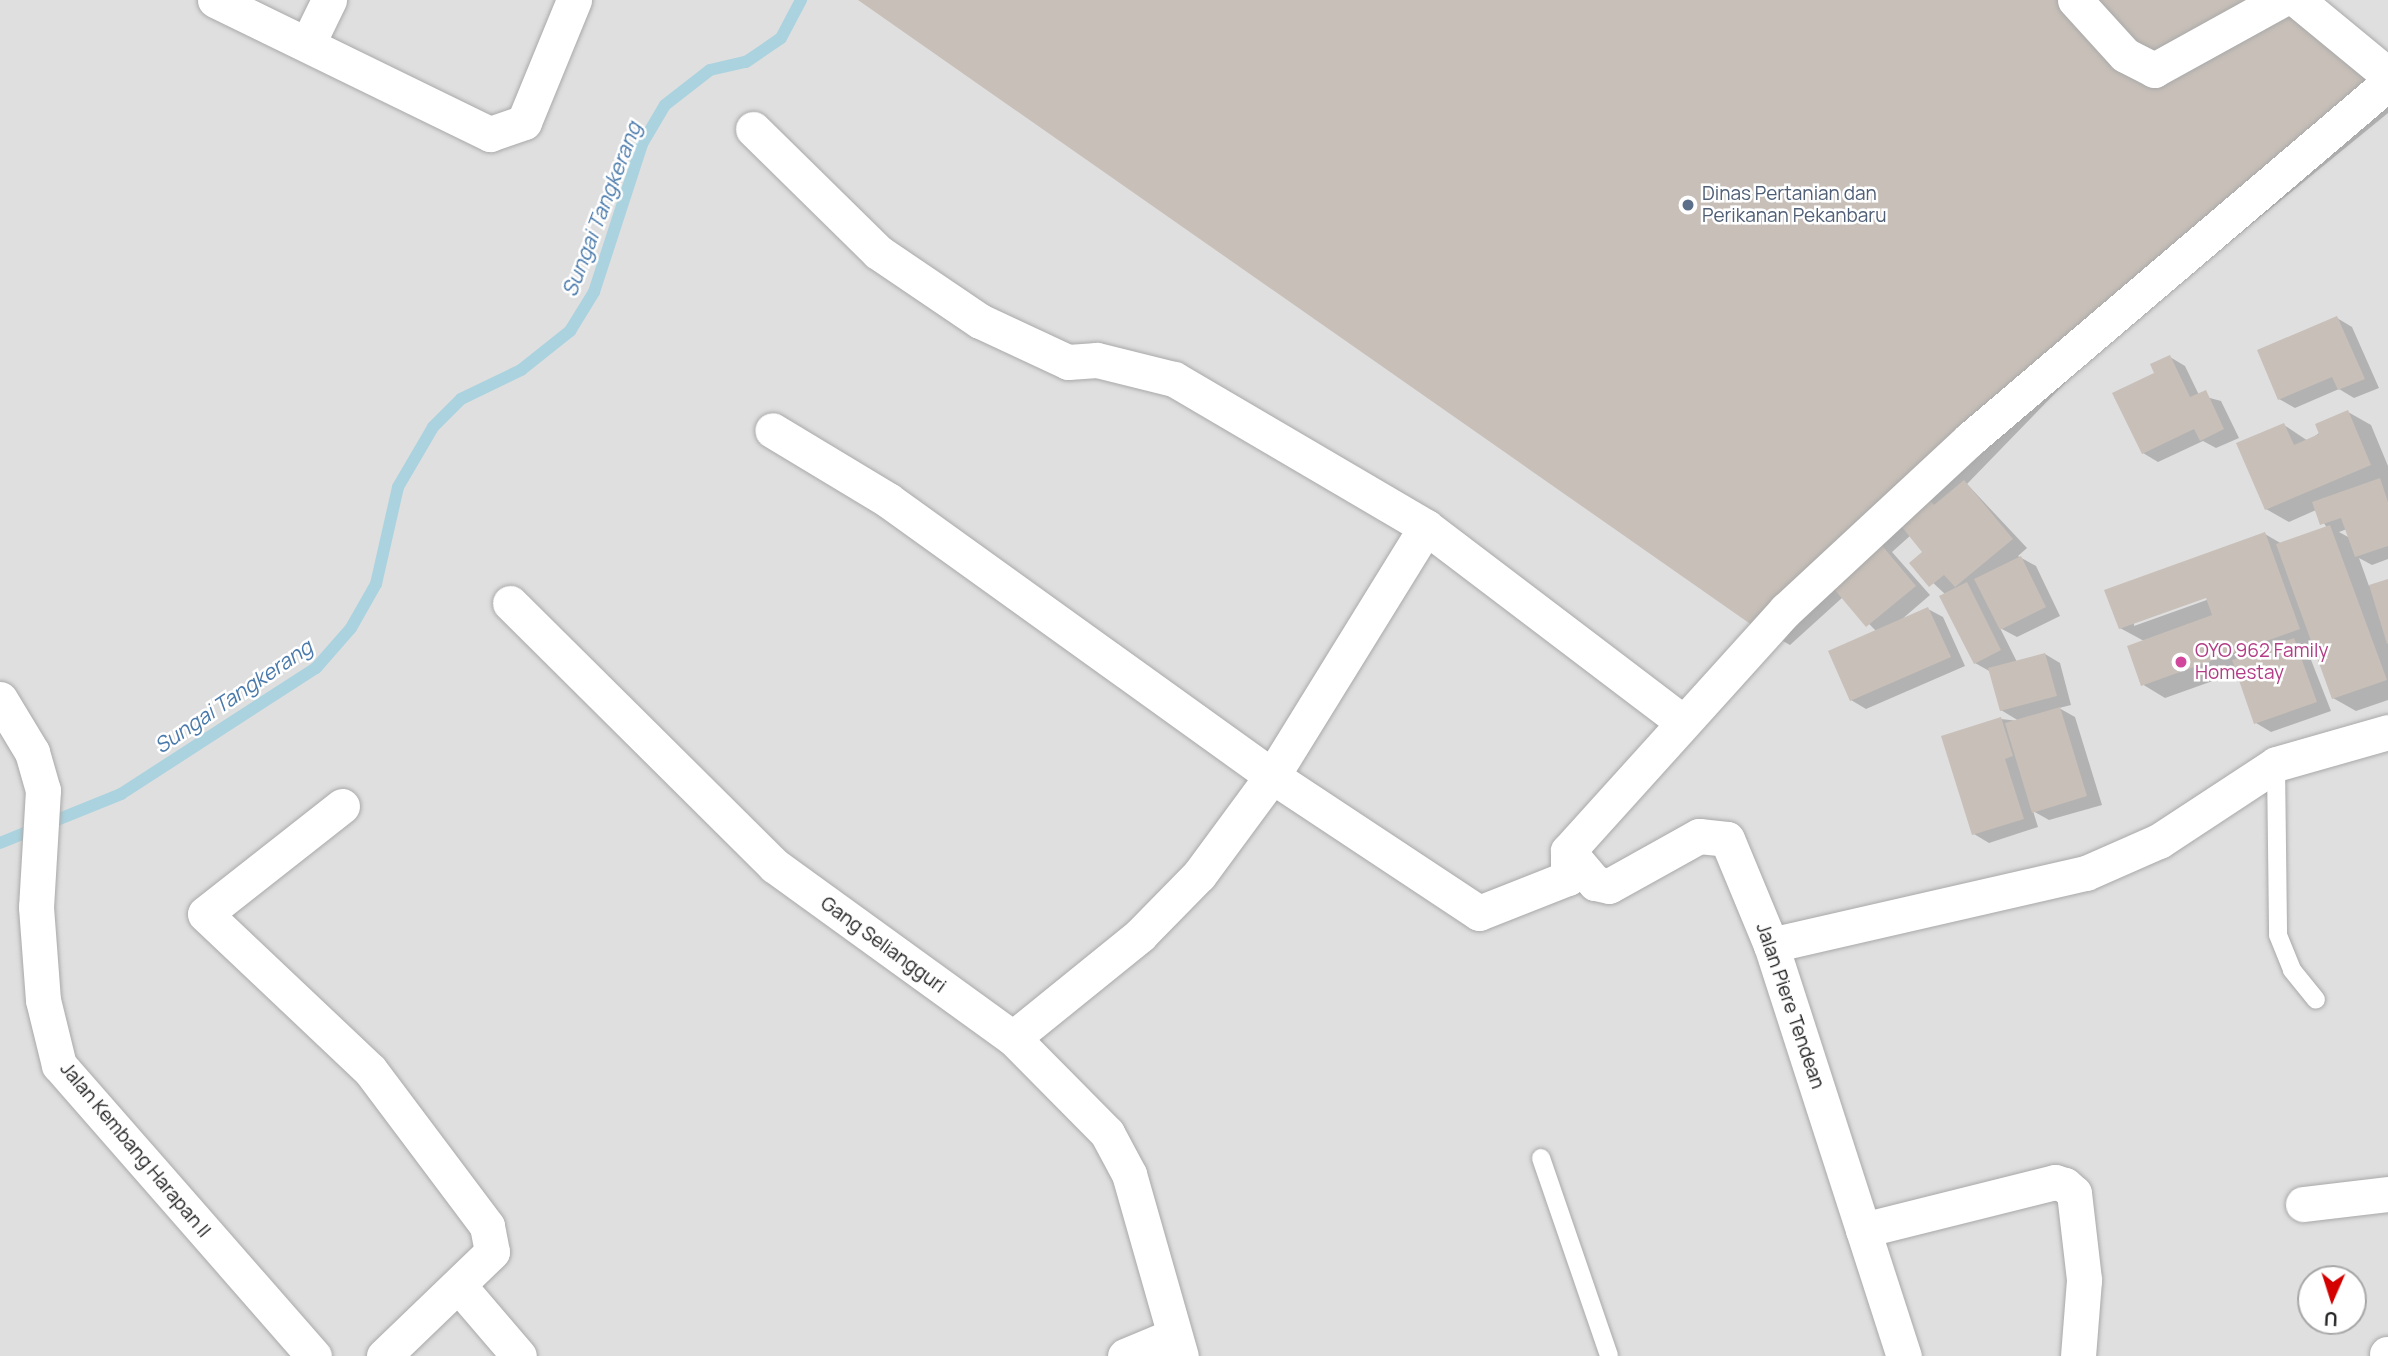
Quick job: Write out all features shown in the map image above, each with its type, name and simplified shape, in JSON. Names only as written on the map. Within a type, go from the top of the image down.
[{"type":"street","points":[[215,0],[308,43],[476,130],[502,133],[524,122],[574,0]]},
{"type":"street","points":[[308,43],[329,0]]},
{"type":"street","points":[[2075,0],[2125,55],[2154,70],[2281,0]]},
{"type":"street","points":[[2297,0],[2388,75]]},
{"type":"street","points":[[772,430],[888,500],[1272,776],[1479,913],[1567,878],[1568,852],[1682,721],[1778,618],[1970,439],[2388,83]]},
{"type":"street","points":[[753,129],[878,252],[980,321],[1068,362],[1097,360],[1174,379],[1426,527],[1682,721]]},
{"type":"street","points":[[1013,1038],[1140,935],[1199,875],[1272,776],[1426,527]]},
{"type":"street","name":"Gang Seliangguri","points":[[510,603],[775,866],[1013,1038],[1107,1133],[1118,1153],[1177,1346]]},
{"type":"street","name":"Jalan Kembang Harapan II","points":[[0,699],[32,752],[43,790],[36,907],[43,1000],[59,1065],[314,1356]]},
{"type":"street","points":[[1771,944],[2086,873],[2159,841],[2276,764],[2388,732]]},
{"type":"street","points":[[342,806],[205,914],[370,1070],[487,1226],[492,1252],[384,1356]]},
{"type":"street","name":"Jalan Piere Tendean","points":[[1568,852],[1595,883],[1609,886],[1699,836],[1720,835],[1732,847],[1771,944],[1905,1356]]},
{"type":"street","points":[[1863,1230],[2054,1182],[2065,1185],[2074,1193],[2084,1280],[2078,1356]]},
{"type":"street","points":[[2303,1204],[2388,1194]]},
{"type":"street","points":[[459,1286],[519,1356]]},
{"type":"street","points":[[1125,1356],[1177,1346]]},
{"type":"lane","points":[[2276,764],[2277,935],[2292,970],[2316,1000]]},
{"type":"lane","points":[[1541,1158],[1609,1356]]},
{"type":"shaded area","points":[[0,0],[2388,0],[2388,1356],[0,1356]]},
{"type":"building","name":"Dinas Pertanian dan Perikanan Pekanbaru","points":[[858,0],[2289,0],[2385,74],[1759,630]]},
{"type":"building","points":[[2337,316],[2365,379],[2338,390],[2332,377],[2278,400],[2257,350]]},
{"type":"building","points":[[2170,355],[2190,397],[2206,390],[2224,429],[2200,441],[2194,429],[2142,454],[2112,393],[2154,373],[2150,364]]},
{"type":"building","points":[[2348,410],[2371,465],[2265,510],[2236,443],[2284,423],[2294,445],[2319,434],[2315,424]]},
{"type":"building","points":[[2380,478],[2388,502],[2388,546],[2355,557],[2341,518],[2320,525],[2312,502]]},
{"type":"building","points":[[1964,480],[2013,539],[1955,587],[1944,575],[1929,587],[1909,563],[1922,552],[1893,516],[1923,491],[1934,505]]},
{"type":"building","points":[[2330,525],[2387,680],[2332,699],[2276,544]]},
{"type":"building","points":[[2265,532],[2300,629],[2141,686],[2127,646],[2212,615],[2206,598],[2119,629],[2104,590]]},
{"type":"building","points":[[1879,542],[1916,586],[1866,627],[1829,583]]},
{"type":"building","points":[[2021,556],[2046,607],[2000,630],[1974,579]]},
{"type":"building","points":[[2388,579],[2388,643],[2387,644],[2369,585]]},
{"type":"building","points":[[1967,582],[2001,650],[1974,664],[1939,596]]},
{"type":"building","points":[[1928,607],[1951,657],[1850,701],[1828,651]]},
{"type":"building","points":[[2294,638],[2317,702],[2254,724],[2232,660]]},
{"type":"building","points":[[2045,653],[2057,696],[2000,711],[1988,668]]},
{"type":"building","points":[[2060,707],[2087,796],[2032,813],[2005,723]]},
{"type":"building","points":[[2001,717],[2013,756],[2005,759],[2024,819],[1972,835],[1941,736]]},
{"type":"waterway","name":"Sungai Tangkerang","points":[[0,843],[121,794],[316,668],[351,628],[376,584],[398,487],[433,427],[461,399],[521,370],[570,331],[594,292],[642,144],[665,105],[710,70],[746,62],[781,38],[801,0]]},
{"type":"place","name":"Dinas Pertanian dan Perikanan Pekanbaru","points":[[1688,205]]},
{"type":"place","name":"OYO 962 Family Homestay","points":[[2181,662]]}]
